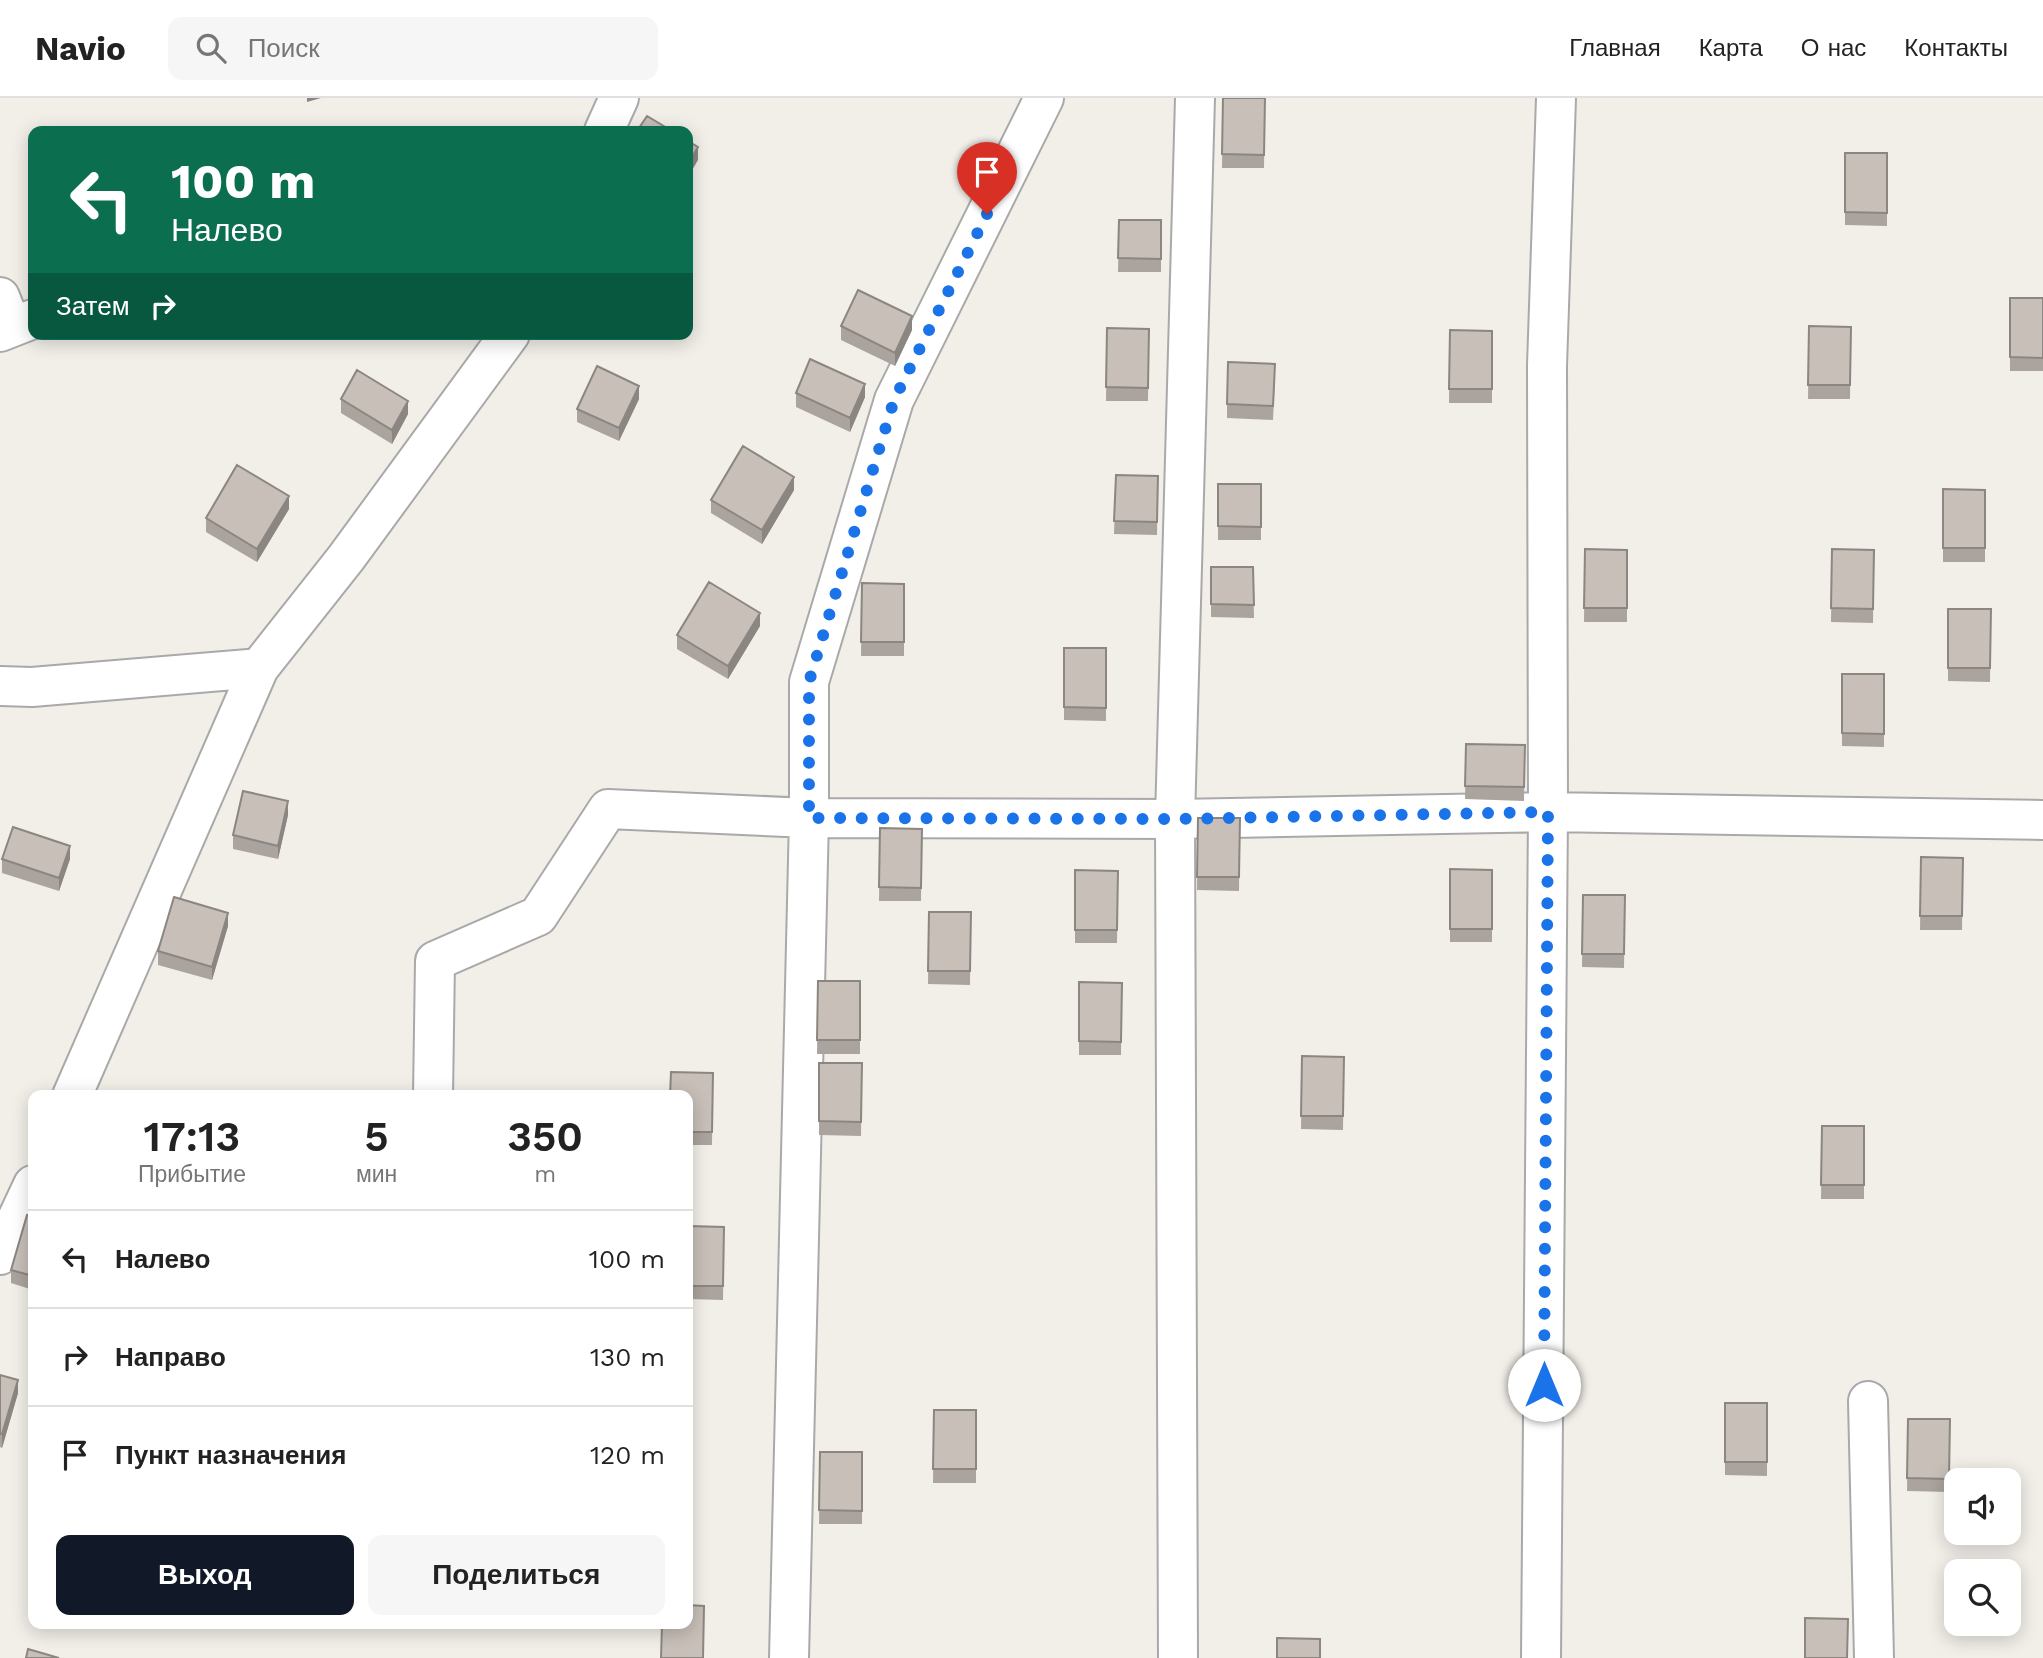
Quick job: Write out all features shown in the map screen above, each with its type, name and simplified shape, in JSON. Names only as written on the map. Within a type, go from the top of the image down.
[{"type":"street","points":[[606,126],[619,98]]},
{"type":"street","points":[[789,1658],[809,818],[809,682],[894,400],[1044,98]]},
{"type":"street","points":[[1178,1658],[1175,819],[1195,98]]},
{"type":"street","points":[[1541,1658],[1548,812],[1547,366],[1556,98]]},
{"type":"street","points":[[75,1090],[259,668],[346,558],[506,340]]},
{"type":"street","points":[[0,686],[32,687],[259,668]]},
{"type":"street","points":[[433,1090],[435,961],[538,916],[608,808],[809,818],[1175,819],[1548,812],[2043,820]]},
{"type":"street","points":[[0,1255],[28,1196]]},
{"type":"street","points":[[1868,1401],[1874,1658]]},
{"type":"building","points":[[1223,98],[1265,98],[1264,155],[1222,154]]},
{"type":"building","points":[[647,116],[664,126],[640,126]]},
{"type":"building","points":[[1845,153],[1887,153],[1887,213],[1845,212]]},
{"type":"building","points":[[1119,220],[1161,220],[1161,259],[1118,258]]},
{"type":"building","points":[[858,290],[912,316],[895,353],[841,326]]},
{"type":"building","points":[[2010,298],[2043,298],[2043,358],[2010,357]]},
{"type":"building","points":[[1809,326],[1851,327],[1850,385],[1808,385]]},
{"type":"building","points":[[1107,328],[1149,329],[1148,388],[1106,387]]},
{"type":"building","points":[[1450,330],[1492,331],[1492,389],[1449,389]]},
{"type":"building","points":[[810,359],[865,384],[850,418],[796,393]]},
{"type":"building","points":[[1228,362],[1275,364],[1273,406],[1227,404]]},
{"type":"building","points":[[597,366],[639,386],[619,428],[577,409]]},
{"type":"building","points":[[357,370],[408,401],[392,430],[341,399]]},
{"type":"building","points":[[743,446],[794,477],[762,530],[711,500]]},
{"type":"building","points":[[237,465],[289,496],[257,549],[206,518]]},
{"type":"building","points":[[1116,475],[1158,476],[1157,522],[1114,521]]},
{"type":"building","points":[[1218,484],[1261,484],[1261,527],[1218,526]]},
{"type":"building","points":[[1943,489],[1985,490],[1985,548],[1943,548]]},
{"type":"building","points":[[1585,549],[1627,550],[1627,608],[1584,608]]},
{"type":"building","points":[[1832,549],[1874,550],[1873,609],[1831,608]]},
{"type":"building","points":[[1211,567],[1253,567],[1254,605],[1211,604]]},
{"type":"building","points":[[709,582],[760,613],[728,666],[677,635]]},
{"type":"building","points":[[862,583],[904,584],[904,642],[861,642]]},
{"type":"building","points":[[1948,609],[1991,609],[1990,668],[1948,668]]},
{"type":"building","points":[[1064,648],[1106,648],[1106,708],[1064,707]]},
{"type":"building","points":[[1842,674],[1884,674],[1884,734],[1842,733]]},
{"type":"building","points":[[1466,744],[1525,745],[1524,787],[1465,786]]},
{"type":"building","points":[[243,791],[288,801],[278,846],[233,835]]},
{"type":"building","points":[[1198,818],[1240,818],[1239,877],[1197,877]]},
{"type":"building","points":[[13,827],[70,846],[59,878],[2,859]]},
{"type":"building","points":[[880,828],[922,829],[921,888],[879,887]]},
{"type":"building","points":[[1921,857],[1963,858],[1962,916],[1920,916]]},
{"type":"building","points":[[1450,869],[1492,870],[1492,929],[1450,929]]},
{"type":"building","points":[[1075,870],[1118,871],[1117,930],[1075,930]]},
{"type":"building","points":[[1583,895],[1625,895],[1624,954],[1582,954]]},
{"type":"building","points":[[174,897],[228,913],[212,967],[158,951]]},
{"type":"building","points":[[929,912],[971,912],[970,971],[928,971]]},
{"type":"building","points":[[818,981],[860,981],[860,1040],[817,1040]]},
{"type":"building","points":[[1079,982],[1122,983],[1121,1042],[1079,1041]]},
{"type":"building","points":[[1302,1056],[1344,1057],[1343,1116],[1301,1116]]},
{"type":"building","points":[[819,1063],[862,1063],[861,1122],[819,1121]]},
{"type":"building","points":[[671,1072],[713,1073],[712,1132],[693,1132],[693,1090],[670,1090]]},
{"type":"building","points":[[1822,1126],[1864,1126],[1864,1185],[1821,1185]]},
{"type":"building","points":[[27,1215],[28,1275],[11,1270]]},
{"type":"building","points":[[693,1226],[724,1227],[723,1286],[693,1286]]},
{"type":"building","points":[[0,1375],[18,1380],[2,1434],[0,1434]]},
{"type":"building","points":[[1725,1403],[1767,1403],[1767,1462],[1725,1462]]},
{"type":"building","points":[[934,1410],[976,1410],[976,1469],[933,1469]]},
{"type":"building","points":[[1908,1419],[1950,1419],[1949,1468],[1944,1468],[1944,1479],[1907,1478]]},
{"type":"building","points":[[820,1452],[862,1452],[862,1511],[819,1510]]},
{"type":"building","points":[[693,1605],[704,1606],[703,1658],[661,1658],[662,1629],[693,1629]]},
{"type":"building","points":[[1805,1618],[1848,1619],[1847,1658],[1805,1658]]},
{"type":"building","points":[[1277,1638],[1320,1639],[1320,1658],[1277,1658]]},
{"type":"building","points":[[28,1649],[59,1658],[26,1658]]},
{"type":"route","points":[[987,214],[894,400],[809,682],[809,818],[1175,819],[1548,812],[1544,1385]]}]
